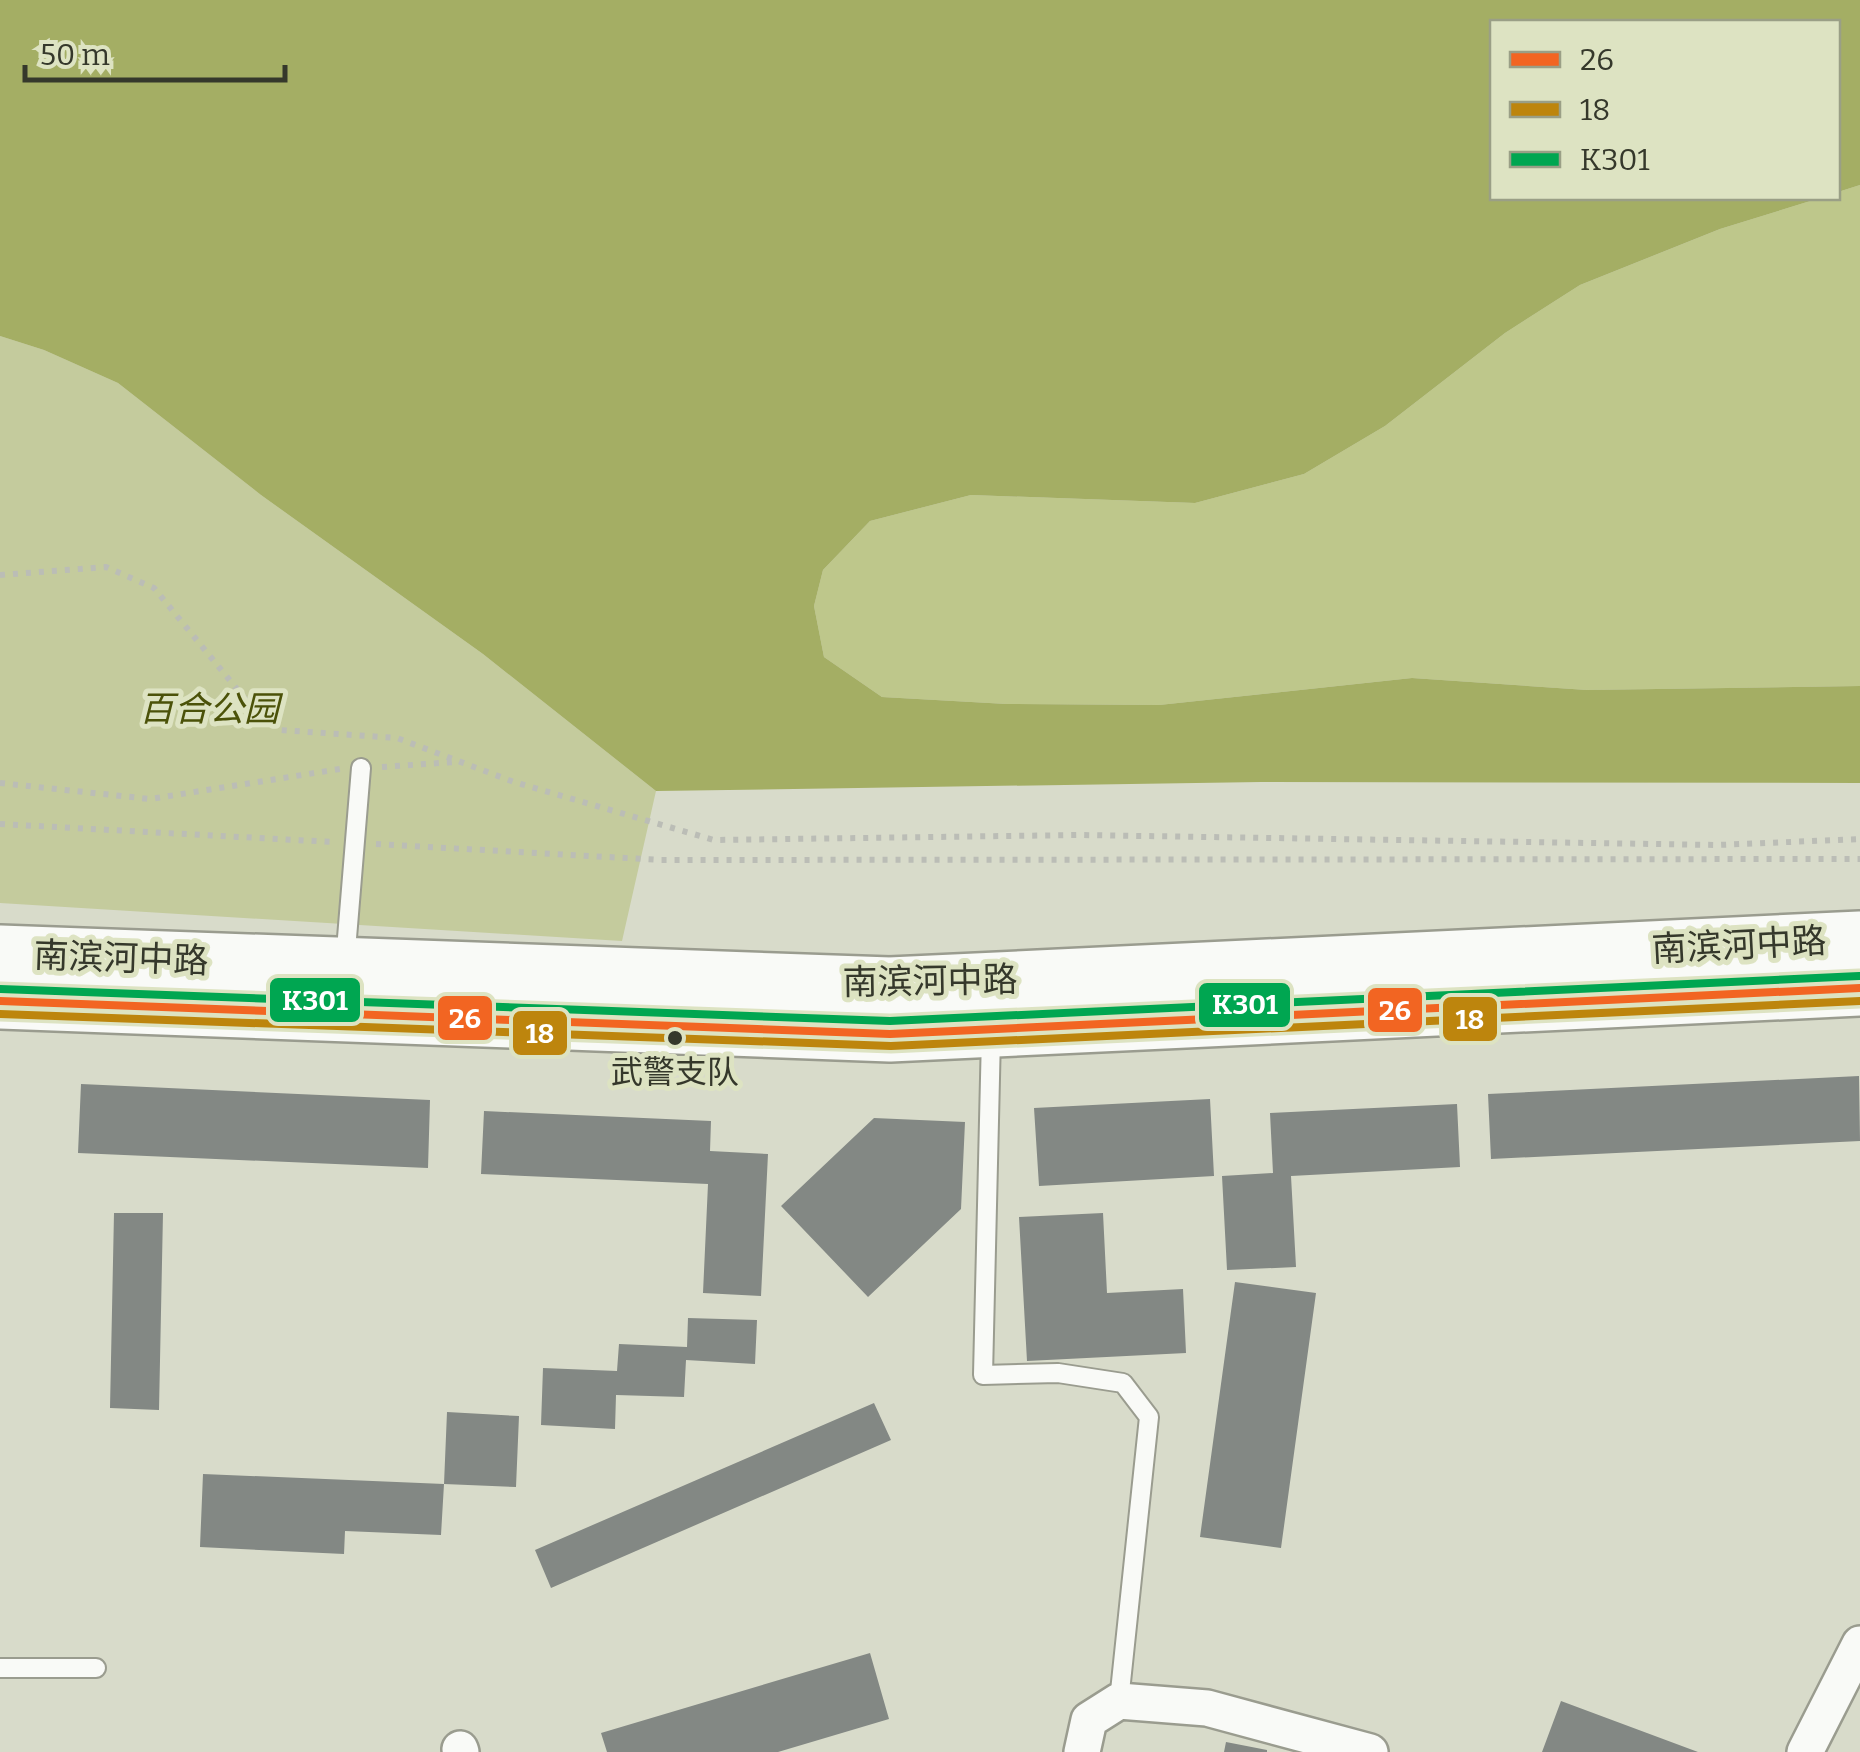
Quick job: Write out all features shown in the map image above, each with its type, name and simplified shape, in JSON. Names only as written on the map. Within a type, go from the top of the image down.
[{"type":"highway","name":"南滨河中路","points":[[0,953],[890,986],[1860,940]]},
{"type":"highway","name":"南滨河中路","points":[[0,1001],[890,1034],[1860,988]]},
{"type":"street","points":[[1805,1752],[1860,1644]]},
{"type":"street","points":[[1082,1752],[1089,1720],[1119,1700],[1207,1708],[1370,1752]]},
{"type":"lane","points":[[345,966],[361,768]]},
{"type":"lane","points":[[991,1030],[983,1375],[1058,1373],[1123,1383],[1149,1417],[1119,1700]]},
{"type":"lane","points":[[0,1668],[96,1668]]},
{"type":"path","points":[[0,575],[106,567],[154,588],[255,711],[280,730],[396,738],[461,762],[714,840],[1080,835],[1718,846],[1860,838]]},
{"type":"path","points":[[0,783],[150,798],[314,770],[461,762]]},
{"type":"path","points":[[0,824],[661,860],[1860,859]]},
{"type":"green space","name":"百合公园","points":[[0,336],[44,350],[118,383],[261,495],[483,654],[656,791],[622,941],[0,903]]},
{"type":"shaded area","points":[[0,0],[1860,0],[1860,185],[1840,191],[1840,20],[1490,20],[1490,200],[1814,200],[1720,229],[1580,285],[1505,333],[1385,426],[1304,474],[1195,503],[971,495],[870,521],[823,570],[814,606],[824,657],[882,697],[1007,704],[1159,705],[1412,678],[1587,690],[1860,686],[1860,783],[1261,782],[656,791],[483,654],[261,495],[118,383],[44,350],[0,336]]},
{"type":"shaded area","points":[[1860,185],[1860,686],[1587,690],[1412,678],[1159,705],[1007,704],[882,697],[824,657],[814,606],[823,570],[870,521],[971,495],[1195,503],[1304,474],[1385,426],[1505,333],[1580,285],[1720,229],[1814,200],[1840,200],[1840,191]]},
{"type":"building","points":[[1859,1076],[1860,1141],[1491,1159],[1488,1094]]},
{"type":"building","points":[[81,1084],[430,1100],[428,1168],[78,1153]]},
{"type":"building","points":[[1210,1099],[1214,1176],[1039,1186],[1034,1108]]},
{"type":"building","points":[[1457,1104],[1460,1167],[1291,1176],[1296,1267],[1227,1270],[1222,1176],[1273,1173],[1270,1113]]},
{"type":"building","points":[[484,1111],[711,1121],[710,1151],[768,1154],[761,1296],[703,1293],[708,1184],[481,1174]]},
{"type":"building","points":[[874,1118],[965,1122],[961,1209],[868,1297],[781,1206]]},
{"type":"building","points":[[114,1213],[163,1213],[159,1410],[110,1408]]},
{"type":"building","points":[[1103,1213],[1107,1293],[1183,1289],[1186,1353],[1027,1361],[1019,1217]]},
{"type":"building","points":[[1235,1282],[1316,1293],[1281,1548],[1200,1537]]},
{"type":"building","points":[[688,1318],[757,1320],[755,1364],[686,1360],[684,1397],[616,1395],[615,1429],[541,1425],[543,1368],[617,1371],[619,1344],[687,1347]]},
{"type":"building","points":[[874,1403],[891,1440],[551,1588],[535,1550]]},
{"type":"building","points":[[447,1412],[519,1416],[516,1487],[444,1484]]},
{"type":"building","points":[[203,1474],[444,1484],[441,1535],[345,1531],[344,1554],[200,1547]]},
{"type":"building","points":[[870,1653],[889,1719],[778,1752],[607,1752],[601,1733]]},
{"type":"building","points":[[1561,1701],[1698,1752],[1542,1752]]},
{"type":"building","points":[[1226,1742],[1267,1750],[1267,1752],[1224,1752]]},
{"type":"transit line","name":"K301","points":[[0,989],[890,1021],[1859,976]]},
{"type":"transit line","name":"26","points":[[0,1001],[890,1034],[1860,988]]},
{"type":"transit line","name":"18","points":[[0,1014],[891,1046],[1860,1001]]},
{"type":"place","name":"武警支队","points":[[675,1038]]}]
